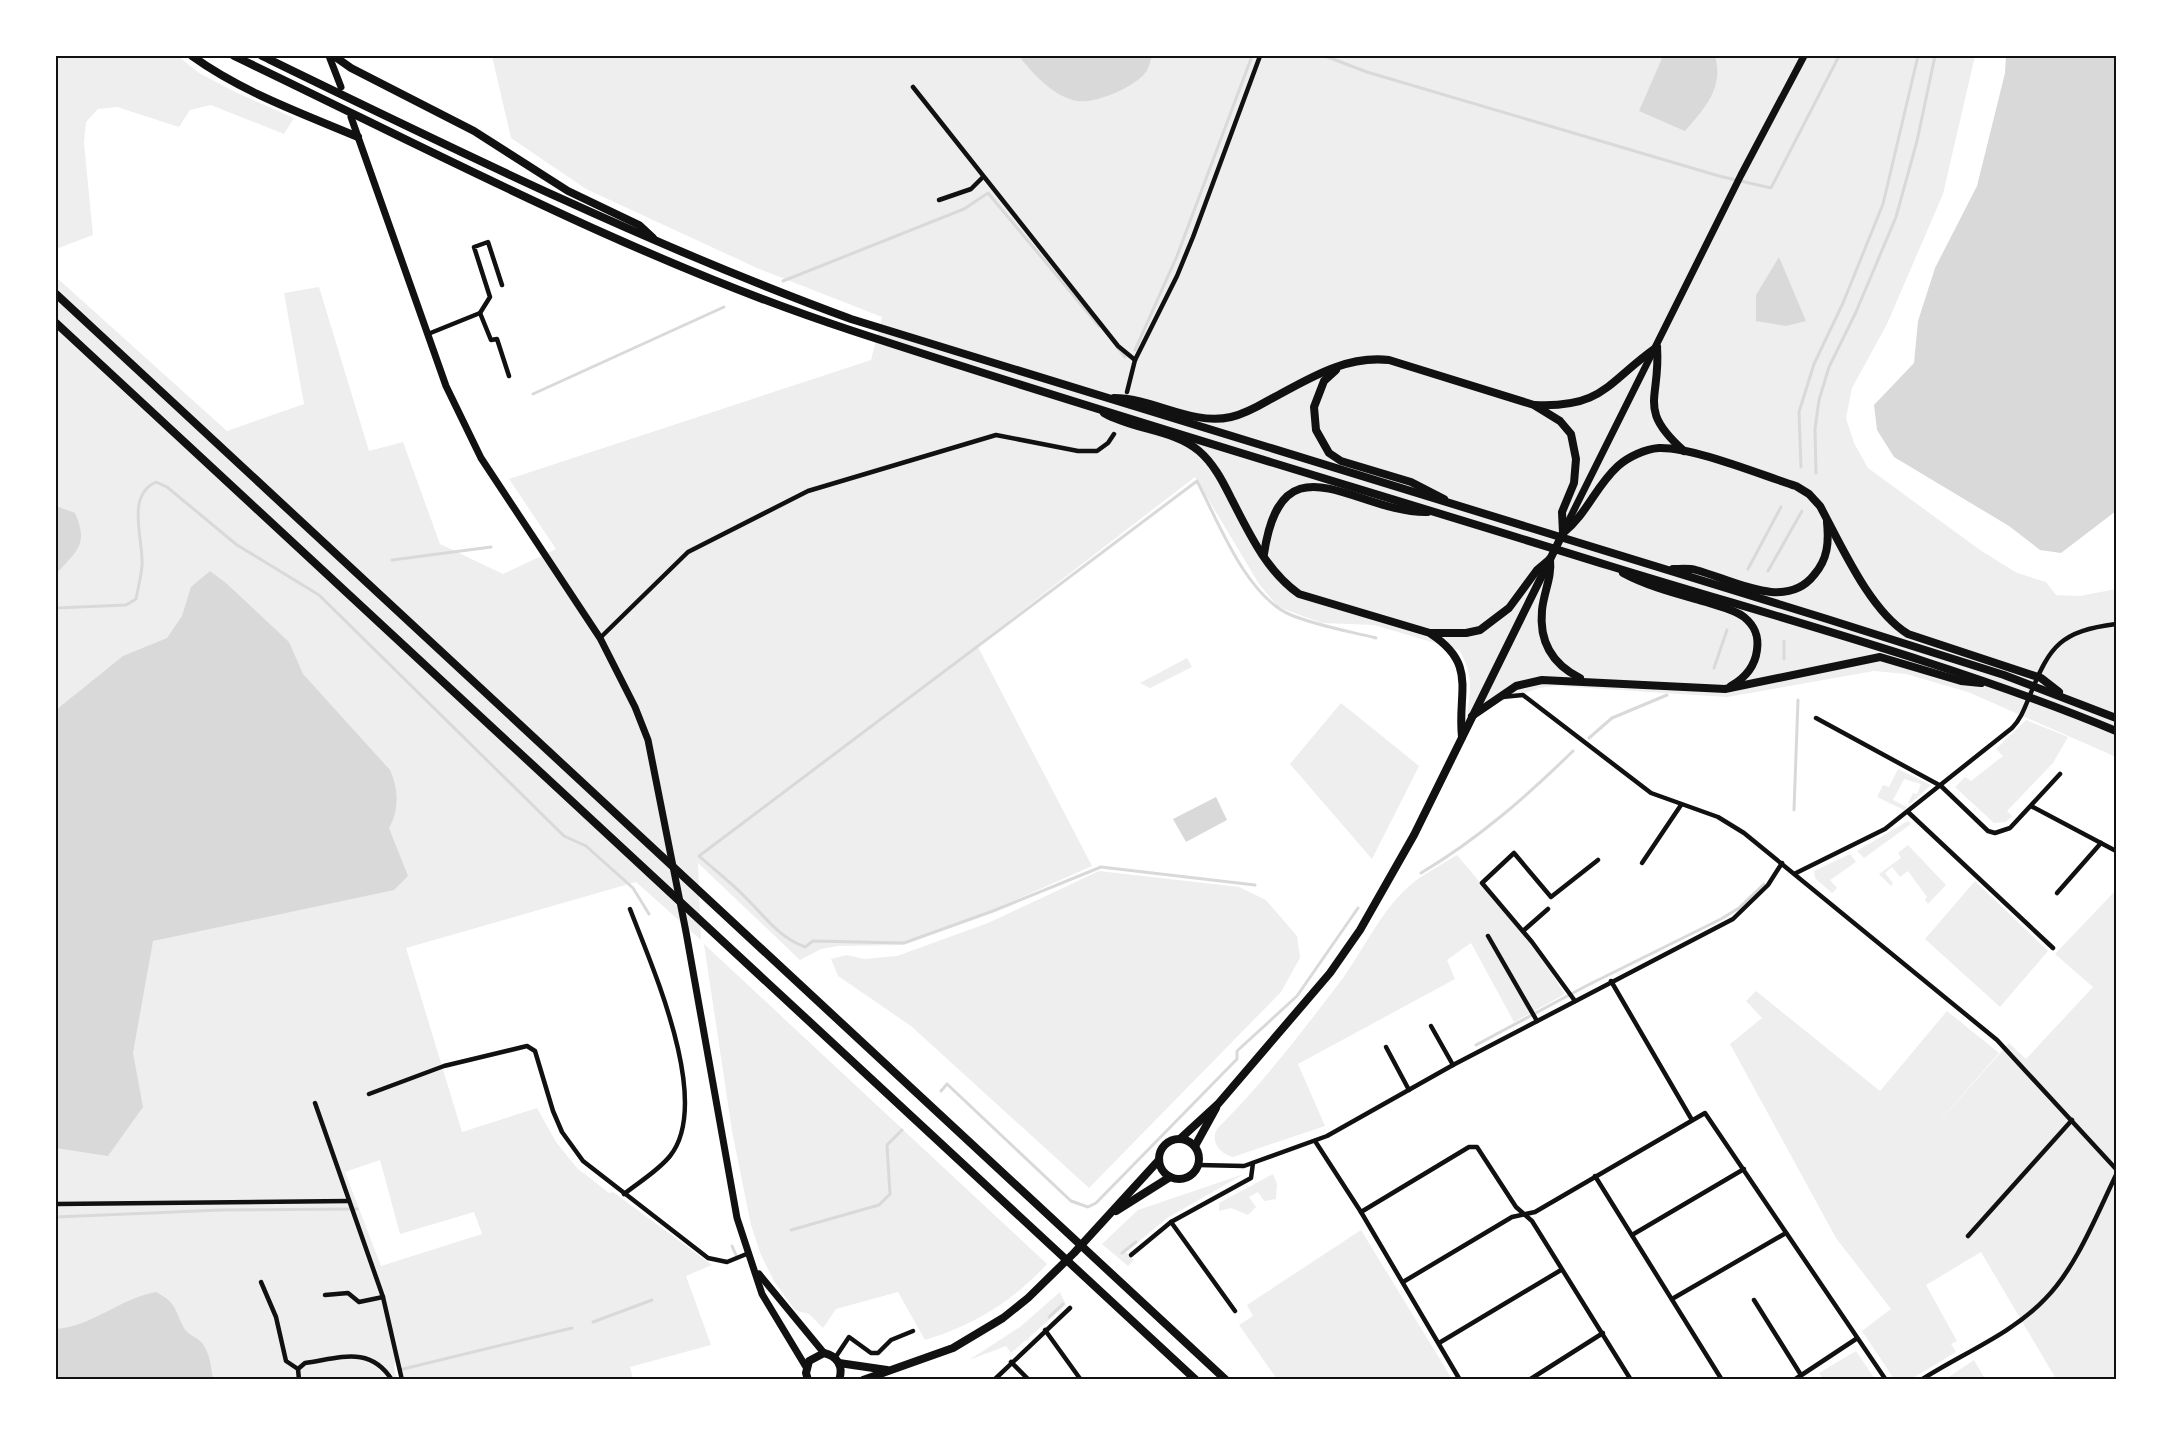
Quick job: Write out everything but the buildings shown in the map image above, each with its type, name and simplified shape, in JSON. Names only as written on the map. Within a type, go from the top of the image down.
[{"type":"highway","points":[[56,294],[1226,1380]]},
{"type":"highway","points":[[56,323],[1196,1380]]},
{"type":"main road","points":[[192,56],[238,84],[358,137]]},
{"type":"main road","points":[[234,56],[575,218],[758,298],[847,330],[1998,685],[2116,731]]},
{"type":"main road","points":[[262,56],[659,243],[764,287],[851,319],[1576,543],[2028,679]]},
{"type":"main road","points":[[332,56],[474,131],[568,191],[639,225],[659,243]]},
{"type":"main road","points":[[332,56],[340,87]]},
{"type":"main road","points":[[863,1380],[930,1357],[980,1334],[1020,1304],[1047,1280],[1159,1160],[1165,1144],[1180,1138],[1218,1104],[1330,974],[1360,930],[1414,835],[1741,175],[1804,56]]},
{"type":"main road","points":[[351,117],[446,386],[481,458],[600,638],[630,696],[648,740],[686,932],[737,1218],[762,1294],[806,1366],[807,1379]]},
{"type":"main road","points":[[1534,405],[1576,404],[1598,396],[1657,347]]},
{"type":"main road","points":[[1657,347],[1658,368],[1652,394],[1654,409],[1658,423],[1684,451]]},
{"type":"main road","points":[[1105,398],[1135,398],[1205,419],[1232,417],[1341,364],[1370,358],[1389,360],[1534,405],[1560,421],[1571,435],[1575,446],[1576,472],[1562,512],[1563,533]]},
{"type":"main road","points":[[1341,364],[1324,381],[1314,407],[1316,430],[1323,446],[1341,461],[1411,482],[1452,504]]},
{"type":"main road","points":[[1093,406],[1116,420],[1179,440],[1197,449],[1219,475],[1264,555],[1282,582],[1299,594],[1430,633],[1447,644],[1462,670],[1465,686],[1460,720],[1462,737]]},
{"type":"main road","points":[[1563,533],[1579,520],[1607,478],[1625,460],[1641,452],[1658,448],[1684,451],[1796,486],[1809,494],[1826,518],[1876,604],[1895,626],[1908,634],[2042,684],[2065,697],[2116,718]]},
{"type":"main road","points":[[1264,555],[1270,521],[1275,511],[1281,502],[1300,489],[1321,486],[1394,508],[1413,512],[1434,511]]},
{"type":"main road","points":[[1660,568],[1694,569],[1762,591],[1791,591],[1811,580],[1821,567],[1828,540],[1826,518]]},
{"type":"main road","points":[[1430,633],[1466,633],[1480,630],[1493,622],[1509,608],[1537,570],[1550,559]]},
{"type":"main road","points":[[1550,559],[1552,575],[1542,608],[1542,634],[1546,647],[1556,662],[1568,672],[1584,680]]},
{"type":"main road","points":[[1608,565],[1641,583],[1729,609],[1752,624],[1758,640],[1755,661],[1742,680],[1725,689]]},
{"type":"main road","points":[[1472,716],[1516,686],[1542,680],[1584,680],[1725,689],[1880,657],[1961,681],[1998,685]]},
{"type":"main road","points":[[1195,1146],[1218,1104]]},
{"type":"main road","points":[[1159,1160],[1164,1172],[1170,1177],[1183,1179],[1190,1176],[1198,1165],[1199,1158],[1195,1146],[1180,1138]]},
{"type":"main road","points":[[1109,1214],[1170,1177]]},
{"type":"main road","points":[[755,1270],[824,1353],[837,1361],[887,1370]]},
{"type":"main road","points":[[806,1366],[813,1357],[824,1353]]},
{"type":"main road","points":[[837,1361],[839,1380]]},
{"type":"street","points":[[1127,392],[1135,360],[1178,276],[1260,56]]},
{"type":"street","points":[[913,87],[1118,346],[1135,360]]},
{"type":"street","points":[[939,200],[971,189],[983,177]]},
{"type":"street","points":[[428,334],[480,313],[490,297],[474,247],[488,242],[502,285]]},
{"type":"street","points":[[480,313],[491,340],[497,339],[509,376]]},
{"type":"street","points":[[600,638],[688,552],[808,491],[996,435],[1078,451],[1097,451],[1108,443],[1114,434]]},
{"type":"street","points":[[1796,873],[1866,840],[1908,812],[2017,723],[2043,662],[2056,644],[2083,629],[2116,624]]},
{"type":"street","points":[[1499,697],[1523,695],[1651,793],[1718,817],[1744,832],[1997,1040],[2116,1169]]},
{"type":"street","points":[[1816,718],[1941,786],[1988,831],[1995,833],[2010,828],[2060,774]]},
{"type":"street","points":[[1641,863],[1681,805]]},
{"type":"street","points":[[2031,806],[2116,850]]},
{"type":"street","points":[[1908,812],[2053,948]]},
{"type":"street","points":[[2057,893],[2101,843]]},
{"type":"street","points":[[1575,1001],[1523,931],[1482,883],[1514,854],[1551,897],[1598,860]]},
{"type":"street","points":[[1198,1165],[1244,1166],[1315,1141],[1611,981],[1733,919],[1768,885],[1782,862]]},
{"type":"street","points":[[624,1194],[671,1155],[680,1138],[687,1102],[683,1074],[659,986],[630,909]]},
{"type":"street","points":[[1523,931],[1548,909]]},
{"type":"street","points":[[1488,936],[1537,1021]]},
{"type":"street","points":[[1611,981],[1692,1120]]},
{"type":"street","points":[[1431,1026],[1453,1065]]},
{"type":"street","points":[[369,1094],[444,1066],[527,1046],[535,1051],[553,1111],[572,1148],[594,1173],[714,1261],[727,1262],[749,1253]]},
{"type":"street","points":[[1386,1047],[1409,1090]]},
{"type":"street","points":[[315,1103],[383,1297],[402,1380]]},
{"type":"street","points":[[1403,1282],[1512,1217],[1535,1212],[1705,1113],[1856,1340],[1886,1380]]},
{"type":"street","points":[[1968,1236],[2072,1120]]},
{"type":"street","points":[[1315,1141],[1361,1212],[1460,1380]]},
{"type":"street","points":[[1361,1212],[1468,1147],[1475,1146],[1516,1207],[1532,1221],[1631,1380]]},
{"type":"street","points":[[1131,1255],[1171,1222],[1251,1178],[1253,1163]]},
{"type":"street","points":[[1632,1235],[1744,1169]]},
{"type":"street","points":[[1921,1380],[2022,1318],[2044,1301],[2067,1269],[2116,1175]]},
{"type":"street","points":[[1595,1176],[1722,1380]]},
{"type":"street","points":[[56,1204],[349,1201]]},
{"type":"street","points":[[1171,1222],[1235,1311]]},
{"type":"street","points":[[1672,1299],[1786,1233]]},
{"type":"street","points":[[1439,1344],[1562,1269]]},
{"type":"street","points":[[261,1282],[276,1317],[286,1361],[298,1369]]},
{"type":"street","points":[[325,1295],[348,1293],[359,1302],[383,1297]]},
{"type":"street","points":[[1754,1300],[1802,1375]]},
{"type":"street","points":[[994,1380],[1070,1308]]},
{"type":"street","points":[[1045,1330],[1081,1380]]},
{"type":"street","points":[[837,1361],[849,1337],[871,1353],[878,1353],[891,1340],[913,1331]]},
{"type":"street","points":[[1529,1380],[1603,1333]]},
{"type":"street","points":[[1794,1380],[1856,1340]]},
{"type":"street","points":[[298,1369],[305,1363],[360,1356],[378,1362],[392,1380]]},
{"type":"street","points":[[1011,1362],[1029,1380]]},
{"type":"street","points":[[298,1369],[299,1380]]},
{"type":"shaded area","points":[[56,56],[178,56],[199,73],[237,93],[294,118],[284,134],[211,105],[190,110],[179,127],[117,107],[98,109],[86,122],[84,143],[93,235],[56,249]]},
{"type":"shaded area","points":[[492,56],[1975,56],[1943,194],[1887,324],[1852,388],[1846,418],[1854,443],[1868,468],[1980,550],[2017,573],[2046,582],[2056,595],[2080,596],[2116,589],[2116,757],[1968,692],[1906,674],[1874,671],[1727,697],[1557,686],[1539,688],[1467,713],[1470,680],[1459,650],[1374,625],[1322,623],[1278,607],[1259,584],[1195,477],[977,645],[1092,866],[966,922],[901,945],[838,946],[821,949],[800,960],[698,863],[701,940],[636,882],[406,948],[462,1132],[537,1108],[556,1142],[577,1168],[712,1265],[686,1276],[711,1345],[630,1367],[633,1379],[404,1379],[394,1333],[390,1333],[396,1359],[394,1367],[397,1379],[56,1379],[56,277],[227,431],[304,404],[284,293],[319,287],[369,451],[403,442],[440,544],[503,574],[556,549],[509,479],[871,360],[882,317],[757,268],[586,189],[511,138]],"holes":[[[380,1160],[400,1234],[474,1212],[482,1234],[381,1266],[345,1172]]]},
{"type":"shaded area","points":[[1019,56],[1152,56],[1146,71],[1132,84],[1104,97],[1077,101],[1068,99],[1052,89],[1037,77]]},
{"type":"shaded area","points":[[1663,56],[1715,56],[1717,78],[1715,88],[1706,106],[1685,131],[1639,111]]},
{"type":"shaded area","points":[[2006,56],[2116,56],[2116,511],[2061,553],[2040,550],[2009,526],[1894,457],[1877,430],[1874,405],[1914,363],[1918,321],[1935,268],[1977,186],[2005,73]]},
{"type":"shaded area","points":[[1779,257],[1806,321],[1786,326],[1756,321],[1756,295]]},
{"type":"shaded area","points":[[56,506],[75,513],[81,540],[75,553],[56,574]]},
{"type":"shaded area","points":[[210,571],[289,642],[303,674],[390,770],[397,800],[395,814],[389,828],[408,876],[394,890],[153,941],[133,1053],[143,1107],[108,1156],[56,1148],[56,710],[123,656],[167,638],[182,616],[191,587]]},
{"type":"shaded area","points":[[1187,658],[1192,667],[1150,688],[1140,683]]},
{"type":"shaded area","points":[[1341,703],[1419,766],[1372,859],[1290,764]]},
{"type":"shaded area","points":[[2026,720],[2068,737],[2053,763],[2007,811],[2012,816],[2006,822],[1994,823],[1955,787],[1965,777],[1971,781],[2003,756],[1996,749]]},
{"type":"shaded area","points":[[1898,769],[1931,785],[1910,804],[1908,803],[1913,793],[1917,794],[1921,784],[1904,779],[1893,800],[1907,807],[1904,810],[1877,797],[1883,785],[1889,787]]},
{"type":"shaded area","points":[[1216,797],[1227,820],[1186,842],[1173,819]]},
{"type":"shaded area","points":[[1908,821],[1911,824],[1864,858],[1857,851]]},
{"type":"shaded area","points":[[1908,845],[1946,885],[1928,904],[1925,900],[1927,897],[1908,871],[1900,877],[1892,867],[1885,873],[1893,883],[1891,886],[1879,874],[1901,858],[1898,853]]},
{"type":"shaded area","points":[[1850,854],[1856,862],[1830,880],[1837,888],[1832,893],[1815,878],[1814,871]]},
{"type":"shaded area","points":[[1457,855],[1531,943],[1565,994],[1514,1022],[1471,943],[1447,960],[1455,979],[1298,1064],[1325,1126],[1233,1157],[1220,1150],[1215,1138],[1217,1129],[1266,1076],[1311,1020],[1349,970],[1392,904],[1414,882]]},
{"type":"shaded area","points":[[1099,871],[1239,887],[1266,900],[1297,936],[1300,958],[1281,992],[1089,1188],[911,1026],[838,976],[831,959],[847,955],[864,959],[897,956],[988,923]]},
{"type":"shaded area","points":[[1975,881],[2048,951],[2000,1007],[1925,939]]},
{"type":"shaded area","points":[[2116,890],[2116,1379],[2056,1379],[1981,1252],[1926,1285],[1957,1341],[1951,1344],[1956,1352],[1911,1379],[1894,1379],[1862,1331],[1891,1309],[1836,1238],[1730,1044],[1762,1018],[1746,1001],[1756,991],[1880,1091],[1947,1011],[1999,1053],[1922,1141],[2009,1043],[2026,1059],[2093,987],[2055,954]]},
{"type":"shaded area","points":[[704,944],[1047,1264],[1034,1278],[991,1311],[960,1327],[925,1340],[898,1292],[836,1309],[823,1328],[809,1314],[795,1310],[774,1281],[761,1255],[751,1225],[732,1131]]},
{"type":"shaded area","points":[[1244,1174],[1167,1218],[1126,1252],[1134,1260],[1128,1266],[1102,1244],[1138,1210]]},
{"type":"shaded area","points":[[1273,1174],[1277,1184],[1276,1199],[1264,1201],[1258,1192],[1249,1197],[1256,1207],[1248,1215],[1231,1208],[1219,1211],[1219,1203]]},
{"type":"shaded area","points":[[1361,1230],[1452,1379],[1277,1379],[1239,1325],[1253,1316],[1247,1305]]},
{"type":"shaded area","points":[[156,1292],[171,1303],[184,1328],[205,1347],[213,1379],[56,1379],[56,1329],[81,1323],[143,1295]]},
{"type":"shaded area","points":[[1060,1292],[1066,1305],[1011,1353],[1006,1346],[969,1360],[1020,1327]]},
{"type":"shaded area","points":[[1856,1351],[1875,1379],[1819,1379],[1822,1378],[1819,1373]]},
{"type":"shaded area","points":[[1974,1360],[1985,1379],[1946,1379]]},
{"type":"waterway","points":[[1135,350],[1177,256],[1252,56]]},
{"type":"waterway","points":[[1325,56],[1367,72],[1719,176],[1771,188],[1839,56]]},
{"type":"waterway","points":[[1801,467],[1799,412],[1814,364],[1843,303],[1883,204],[1918,56]]},
{"type":"waterway","points":[[1816,473],[1815,429],[1819,400],[1829,367],[1856,312],[1896,217],[1917,141],[1935,56]]},
{"type":"waterway","points":[[783,281],[964,209],[988,193],[1099,326]]},
{"type":"waterway","points":[[533,394],[724,307]]},
{"type":"waterway","points":[[1117,347],[1125,357]]},
{"type":"waterway","points":[[1255,885],[1101,867],[993,911],[904,943],[813,941],[805,947],[781,933],[736,888],[699,856],[1197,481],[1235,557],[1260,592],[1275,606],[1291,615],[1312,622],[1376,638]]},
{"type":"waterway","points":[[56,608],[126,605],[136,599],[142,566],[138,520],[141,497],[156,482],[167,487],[237,545],[319,595],[564,836],[586,846],[633,888],[649,914]]},
{"type":"waterway","points":[[1748,569],[1781,507]]},
{"type":"waterway","points":[[1768,571],[1802,511]]},
{"type":"waterway","points":[[392,560],[491,547]]},
{"type":"waterway","points":[[1714,668],[1727,630]]},
{"type":"waterway","points":[[1784,641],[1784,659]]},
{"type":"waterway","points":[[1589,738],[1612,718],[1667,695]]},
{"type":"waterway","points":[[1794,810],[1798,700]]},
{"type":"waterway","points":[[1421,873],[1462,846],[1501,816],[1573,751]]},
{"type":"waterway","points":[[1476,1045],[1586,986],[1721,919],[1739,908],[1764,884]]},
{"type":"waterway","points":[[941,1091],[947,1084],[1071,1201],[1088,1207],[1096,1203],[1237,1059],[1237,1051],[1297,996],[1358,908]]},
{"type":"waterway","points":[[791,1230],[879,1205],[890,1194],[887,1145],[902,1130]]},
{"type":"waterway","points":[[56,1217],[221,1210],[357,1209]]},
{"type":"waterway","points":[[1122,1253],[1136,1242]]},
{"type":"waterway","points":[[732,1246],[736,1255]]},
{"type":"waterway","points":[[593,1322],[652,1300]]},
{"type":"waterway","points":[[1049,1317],[1063,1304]]},
{"type":"waterway","points":[[399,1370],[572,1328]]}]
